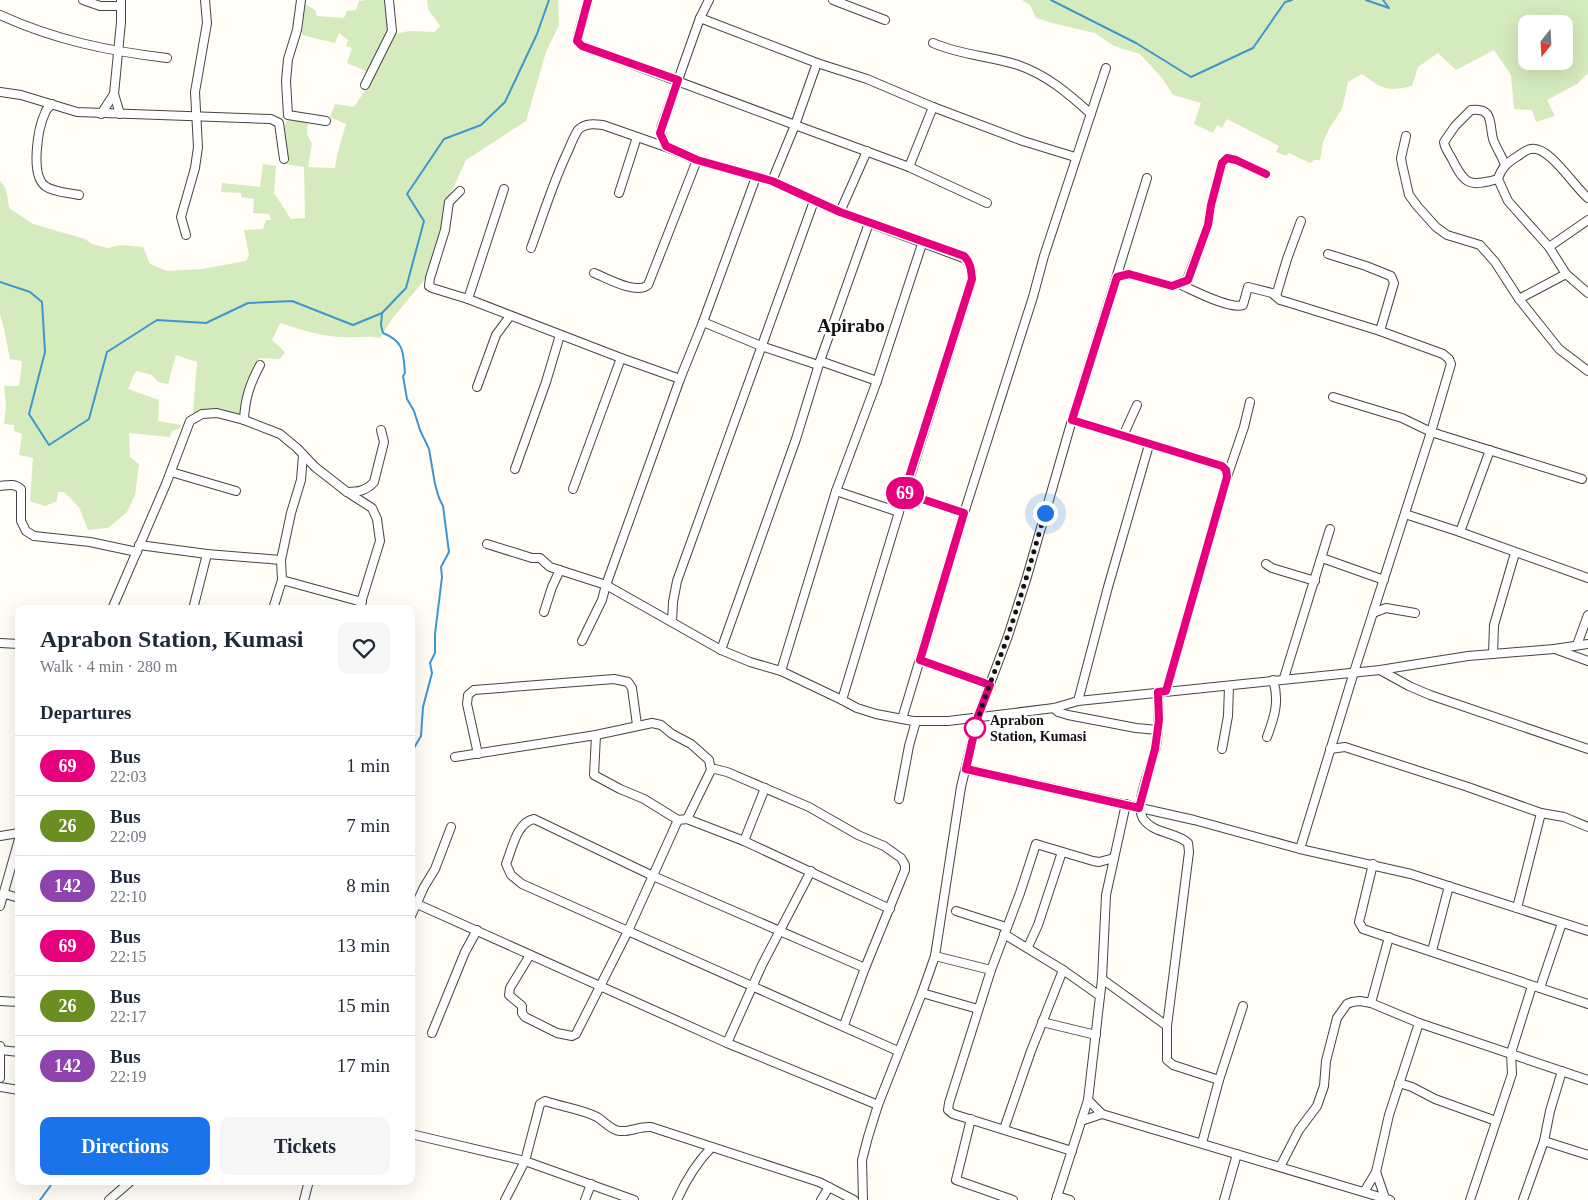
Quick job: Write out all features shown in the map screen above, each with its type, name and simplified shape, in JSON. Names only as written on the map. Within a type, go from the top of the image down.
[{"type":"street","points":[[83,0],[100,6],[121,3],[114,94],[120,114]]},
{"type":"street","points":[[186,235],[181,217],[195,168],[198,147],[195,117],[196,80],[207,23],[205,0]]},
{"type":"street","points":[[280,123],[288,115],[286,81],[288,58],[297,30],[301,0]]},
{"type":"street","points":[[365,85],[392,31],[389,0]]},
{"type":"street","points":[[588,0],[577,41],[582,46],[909,167],[987,203]]},
{"type":"street","points":[[666,146],[660,133],[708,0]]},
{"type":"street","points":[[833,0],[885,20]]},
{"type":"street","points":[[0,15],[26,27],[80,44],[117,52],[167,58]]},
{"type":"street","points":[[700,18],[817,63],[868,79],[933,107],[1023,141],[1076,157]]},
{"type":"street","points":[[933,43],[951,50],[1018,65],[1046,78],[1071,95],[1091,114]]},
{"type":"street","points":[[772,181],[817,63]]},
{"type":"street","points":[[902,719],[964,513],[1033,297],[1044,256],[1106,68]]},
{"type":"street","points":[[0,92],[21,95],[77,112],[260,118],[271,119],[280,123]]},
{"type":"street","points":[[101,114],[114,94]]},
{"type":"street","points":[[52,104],[45,111],[37,146],[37,174],[40,181],[46,187],[79,195]]},
{"type":"street","points":[[909,167],[933,107]]},
{"type":"street","points":[[1498,178],[1480,184],[1466,181],[1456,170],[1444,142],[1455,126],[1471,110],[1483,110],[1488,115],[1493,139],[1506,164]]},
{"type":"street","points":[[288,115],[326,121]]},
{"type":"street","points":[[280,123],[284,159]]},
{"type":"street","points":[[531,248],[563,161],[578,131],[586,125],[595,124],[604,125],[666,146],[697,160],[772,181],[840,212],[964,256],[972,268],[972,279],[898,512],[842,700]]},
{"type":"street","points":[[1406,136],[1401,158],[1402,164],[1409,195],[1418,207],[1436,227],[1447,235],[1480,246],[1495,262],[1519,299],[1559,350],[1588,371]]},
{"type":"street","points":[[619,193],[637,137]]},
{"type":"street","points":[[1588,198],[1581,193],[1562,169],[1540,150],[1531,148],[1506,164],[1498,178],[1508,201],[1549,246],[1566,274],[1588,293]]},
{"type":"street","points":[[840,212],[867,151]]},
{"type":"street","points":[[1117,277],[1129,274],[1172,286],[1188,280],[1208,225],[1222,163],[1227,158],[1236,160],[1266,174]]},
{"type":"street","points":[[594,273],[639,289],[648,285],[697,160]]},
{"type":"street","points":[[582,641],[602,600],[680,379],[756,178]]},
{"type":"street","points":[[863,1200],[862,1160],[878,1105],[922,993],[934,956],[961,787],[978,716],[1026,580],[1072,420],[1147,178]]},
{"type":"street","points":[[468,299],[504,189]]},
{"type":"street","points":[[460,191],[449,202],[446,230],[429,282],[432,288],[468,299],[680,379]]},
{"type":"street","points":[[672,622],[677,581],[814,201]]},
{"type":"street","points":[[1549,246],[1588,220]]},
{"type":"street","points":[[1276,296],[1286,259],[1300,221]]},
{"type":"street","points":[[721,650],[796,439],[819,363],[869,223]]},
{"type":"street","points":[[780,671],[836,491],[877,381],[923,241]]},
{"type":"street","points":[[1328,254],[1391,276],[1394,283],[1388,309],[1380,331]]},
{"type":"street","points":[[1519,299],[1566,274]]},
{"type":"street","points":[[1179,284],[1221,302],[1239,306],[1243,305],[1248,287],[1272,293],[1280,300],[1380,331],[1442,354],[1449,358],[1451,364],[1300,849]]},
{"type":"street","points":[[476,387],[496,335],[510,316]]},
{"type":"street","points":[[703,322],[761,346],[877,381]]},
{"type":"street","points":[[514,469],[546,382],[560,335]]},
{"type":"street","points":[[573,489],[621,358]]},
{"type":"street","points":[[244,420],[244,403],[260,364]]},
{"type":"street","points":[[1332,397],[1402,418],[1431,432],[1582,479]]},
{"type":"street","points":[[1219,1080],[1173,1064],[1167,1060],[1167,1026],[1189,852],[1188,843],[1184,839],[1155,829],[1148,824],[1143,819],[1139,808],[1155,749],[1162,691],[1244,427],[1250,402]]},
{"type":"street","points":[[1124,436],[1137,405]]},
{"type":"street","points":[[114,605],[171,472],[190,422],[202,414],[217,413],[244,420],[280,434],[315,467],[347,492],[372,508],[377,519],[380,540],[361,605],[282,580]]},
{"type":"street","points":[[1072,420],[1222,466],[1226,470],[1227,477]]},
{"type":"street","points":[[347,492],[358,492],[369,487],[374,482],[384,442],[381,430]]},
{"type":"street","points":[[1078,701],[1108,587],[1149,445]]},
{"type":"street","points":[[1460,532],[1490,450]]},
{"type":"street","points":[[274,605],[282,580],[281,560],[290,513],[301,480],[304,455]]},
{"type":"street","points":[[301,480],[315,467]]},
{"type":"street","points":[[171,472],[236,491]]},
{"type":"street","points":[[0,486],[17,485],[21,489],[21,521],[26,531],[34,536],[138,548],[281,560]]},
{"type":"street","points":[[836,491],[898,512]]},
{"type":"street","points":[[904,493],[964,513]]},
{"type":"street","points":[[1405,514],[1588,578]]},
{"type":"street","points":[[1284,678],[1330,529]]},
{"type":"street","points":[[488,544],[532,558],[540,558],[550,567],[606,585],[721,650],[750,662],[780,671],[857,708],[876,714],[916,721],[948,721],[1054,708],[1078,701],[1162,691],[1229,686],[1284,678],[1380,670],[1468,656],[1588,644]]},
{"type":"street","points":[[1493,654],[1494,625],[1514,553]]},
{"type":"street","points":[[195,605],[207,554]]},
{"type":"street","points":[[1322,558],[1384,580]]},
{"type":"street","points":[[1266,564],[1272,568],[1315,581]]},
{"type":"street","points":[[544,612],[560,570]]},
{"type":"street","points":[[1373,613],[1386,608],[1414,613]]},
{"type":"street","points":[[1578,645],[1588,614]]},
{"type":"street","points":[[0,643],[15,644]]},
{"type":"street","points":[[1554,648],[1588,661]]},
{"type":"street","points":[[920,660],[990,685]]},
{"type":"street","points":[[1380,670],[1430,695],[1588,748]]},
{"type":"street","points":[[478,754],[468,704],[468,695],[474,690],[614,679],[628,682],[632,688],[637,725]]},
{"type":"street","points":[[1267,737],[1276,710],[1277,694],[1273,680]]},
{"type":"street","points":[[1222,749],[1228,716],[1229,686]]},
{"type":"street","points":[[1054,708],[1058,712],[1068,715],[1136,728],[1158,730]]},
{"type":"street","points":[[899,799],[909,746],[916,721]]},
{"type":"street","points":[[455,758],[596,735],[652,722],[662,725],[672,734],[691,744],[709,760],[710,770],[687,819]]},
{"type":"street","points":[[596,735],[594,774],[620,789],[644,799],[678,820],[687,819],[744,841],[890,909]]},
{"type":"street","points":[[1334,736],[1346,747],[1468,786],[1540,813],[1564,817],[1588,827]]},
{"type":"street","points":[[1330,750],[1346,747]]},
{"type":"street","points":[[710,770],[715,769],[727,772],[809,807],[884,846],[901,858],[905,865],[905,870],[844,1025]]},
{"type":"street","points":[[966,769],[1126,804],[1194,820],[1300,849],[1373,864],[1449,886],[1588,931]]},
{"type":"street","points":[[744,841],[765,788]]},
{"type":"street","points":[[1070,1200],[1057,1198],[1088,1100],[1102,979],[1106,894],[1126,804]]},
{"type":"street","points":[[1516,908],[1540,813]]},
{"type":"street","points":[[865,968],[780,929],[654,876],[534,819],[527,820],[522,826],[506,864],[511,876],[522,884],[844,1025],[898,1051]]},
{"type":"street","points":[[530,954],[510,988],[509,995],[522,1006],[525,1017],[557,1033],[572,1036],[576,1034],[628,931],[678,820]]},
{"type":"street","points":[[415,908],[424,886],[435,869],[451,827]]},
{"type":"street","points":[[0,836],[15,834]]},
{"type":"street","points":[[1072,1151],[952,1114],[948,1110],[949,1103],[991,970],[1036,844],[1099,862],[1114,858]]},
{"type":"street","points":[[1028,947],[1038,925],[1062,852]]},
{"type":"street","points":[[0,906],[15,854]]},
{"type":"street","points":[[1373,864],[1359,922],[1363,929],[1588,1004]]},
{"type":"street","points":[[727,1043],[780,929],[811,871]]},
{"type":"street","points":[[1432,951],[1449,886]]},
{"type":"street","points":[[4,894],[15,897]]},
{"type":"street","points":[[417,904],[727,1043],[878,1105]]},
{"type":"street","points":[[956,911],[1005,931],[1100,996]]},
{"type":"street","points":[[1470,1200],[1512,1074],[1511,1053],[1562,922]]},
{"type":"street","points":[[432,1032],[465,952],[477,930]]},
{"type":"street","points":[[1371,1003],[1389,937]]},
{"type":"street","points":[[934,956],[991,970]]},
{"type":"street","points":[[1004,1129],[1042,1022],[1063,970]]},
{"type":"street","points":[[1102,979],[1167,1026]]},
{"type":"street","points":[[922,993],[978,1009]]},
{"type":"street","points":[[0,1002],[15,1002]]},
{"type":"street","points":[[1280,1167],[1299,1130],[1318,1106],[1324,1086],[1326,1061],[1337,1018],[1347,1004],[1352,1002],[1371,1003],[1418,1023],[1588,1080]]},
{"type":"street","points":[[1202,1143],[1219,1080],[1243,1006]]},
{"type":"street","points":[[1042,1022],[1096,1035]]},
{"type":"street","points":[[1364,1192],[1376,1172],[1382,1141],[1418,1023]]},
{"type":"street","points":[[0,1078],[0,1048],[15,1051]]},
{"type":"street","points":[[1523,1200],[1544,1141],[1550,1111],[1562,1071]]},
{"type":"street","points":[[1399,1083],[1412,1086],[1435,1099],[1496,1120]]},
{"type":"street","points":[[0,1087],[15,1089]]},
{"type":"street","points":[[1088,1100],[1102,1114],[1388,1199]]},
{"type":"street","points":[[505,1200],[525,1162],[540,1104],[545,1101],[583,1112],[622,1132],[641,1126],[651,1127],[818,1182],[854,1200]]},
{"type":"street","points":[[1082,1121],[1102,1114]]},
{"type":"street","points":[[971,1120],[956,1180],[1013,1200]]},
{"type":"street","points":[[415,1135],[525,1162],[634,1200]]},
{"type":"street","points":[[1544,1141],[1588,1155]]},
{"type":"street","points":[[698,1143],[704,1155]]},
{"type":"street","points":[[677,1200],[685,1182],[712,1147]]},
{"type":"street","points":[[1224,1200],[1237,1154]]},
{"type":"street","points":[[1376,1172],[1388,1199]]},
{"type":"street","points":[[585,1200],[591,1184]]},
{"type":"street","points":[[109,1200],[126,1185]]},
{"type":"street","points":[[304,1200],[308,1185]]},
{"type":"street","points":[[821,1200],[828,1187]]},
{"type":"green space","points":[[389,0],[395,34],[409,31],[435,32],[440,26],[428,9],[427,0],[558,0],[559,25],[546,52],[526,121],[466,160],[443,210],[440,241],[430,273],[392,319],[380,338],[329,336],[304,331],[280,323],[272,340],[285,352],[280,359],[259,358],[252,375],[241,417],[216,411],[193,413],[197,362],[176,355],[168,384],[158,382],[152,375],[137,371],[128,389],[159,400],[158,421],[181,425],[180,428],[172,431],[170,437],[129,433],[130,457],[139,464],[135,495],[127,512],[108,528],[88,530],[79,507],[64,492],[58,492],[57,501],[45,506],[30,501],[33,458],[19,455],[22,434],[14,431],[14,425],[4,424],[6,406],[4,386],[19,386],[22,361],[10,359],[0,314],[0,181],[6,190],[9,208],[33,224],[85,239],[92,244],[107,248],[122,245],[143,247],[150,264],[167,271],[202,269],[246,261],[249,255],[244,230],[263,229],[266,220],[271,220],[269,214],[253,213],[254,199],[241,197],[241,193],[221,192],[222,183],[260,187],[263,164],[276,166],[274,193],[291,219],[305,218],[304,167],[285,164],[284,131],[286,121],[308,122],[307,134],[312,144],[308,167],[335,168],[346,124],[330,117],[335,104],[354,107],[368,86],[373,74],[347,63],[352,48],[346,46],[348,40],[339,33],[335,43],[302,35],[305,4],[315,10],[317,16],[344,18],[347,11],[356,10],[359,1]]},
{"type":"green space","points":[[1022,0],[1588,0],[1588,75],[1577,84],[1547,100],[1555,116],[1536,122],[1532,110],[1514,109],[1511,75],[1494,50],[1456,70],[1438,53],[1418,67],[1412,86],[1403,88],[1385,88],[1362,74],[1348,82],[1342,109],[1323,142],[1320,160],[1314,160],[1310,163],[1289,153],[1286,156],[1276,152],[1279,146],[1227,119],[1222,128],[1217,125],[1213,133],[1194,124],[1201,103],[1173,95],[1162,78],[1140,54],[1114,46],[1095,33],[1036,18],[1030,5]]},
{"type":"waterway","points":[[0,282],[30,292],[42,302],[45,352],[29,414],[49,445],[89,419],[107,352],[157,320],[206,323],[248,303],[292,301],[353,325],[382,313],[406,288],[424,221],[407,194],[444,139],[481,125],[505,102],[537,34],[549,0]]},
{"type":"waterway","points":[[1051,0],[1136,43],[1191,77],[1253,48],[1285,2],[1292,0]]},
{"type":"waterway","points":[[1366,0],[1389,8],[1383,0]]},
{"type":"waterway","points":[[382,313],[381,325],[383,333],[395,340],[402,349],[405,373],[403,376],[407,399],[414,411],[429,449],[435,484],[443,506],[449,552],[441,567],[442,577],[435,634],[435,653],[430,663],[432,673],[423,707],[421,736],[415,746]]},
{"type":"waterway","points":[[40,1200],[51,1185]]},
{"type":"bus line","name":"69","points":[[588,0],[577,41],[582,46],[678,80],[660,133],[666,146],[697,160],[772,181],[840,212],[964,256],[972,268],[972,279],[904,493],[964,513],[920,660],[990,685],[978,716],[966,769],[1139,808],[1155,749],[1159,720],[1158,692],[1166,691],[1227,477],[1226,470],[1222,466],[1072,420],[1117,277],[1129,274],[1172,286],[1188,280],[1208,225],[1222,163],[1227,158],[1236,160],[1266,174]]},
{"type":"place","name":"Aprabon Station, Kumasi","points":[[975,728]]},
{"type":"district","name":"Apirabo","points":[[851,325]]},
{"type":"route","points":[[975,728],[974,734],[978,716],[1008,636],[1026,580],[1045,513]]}]
